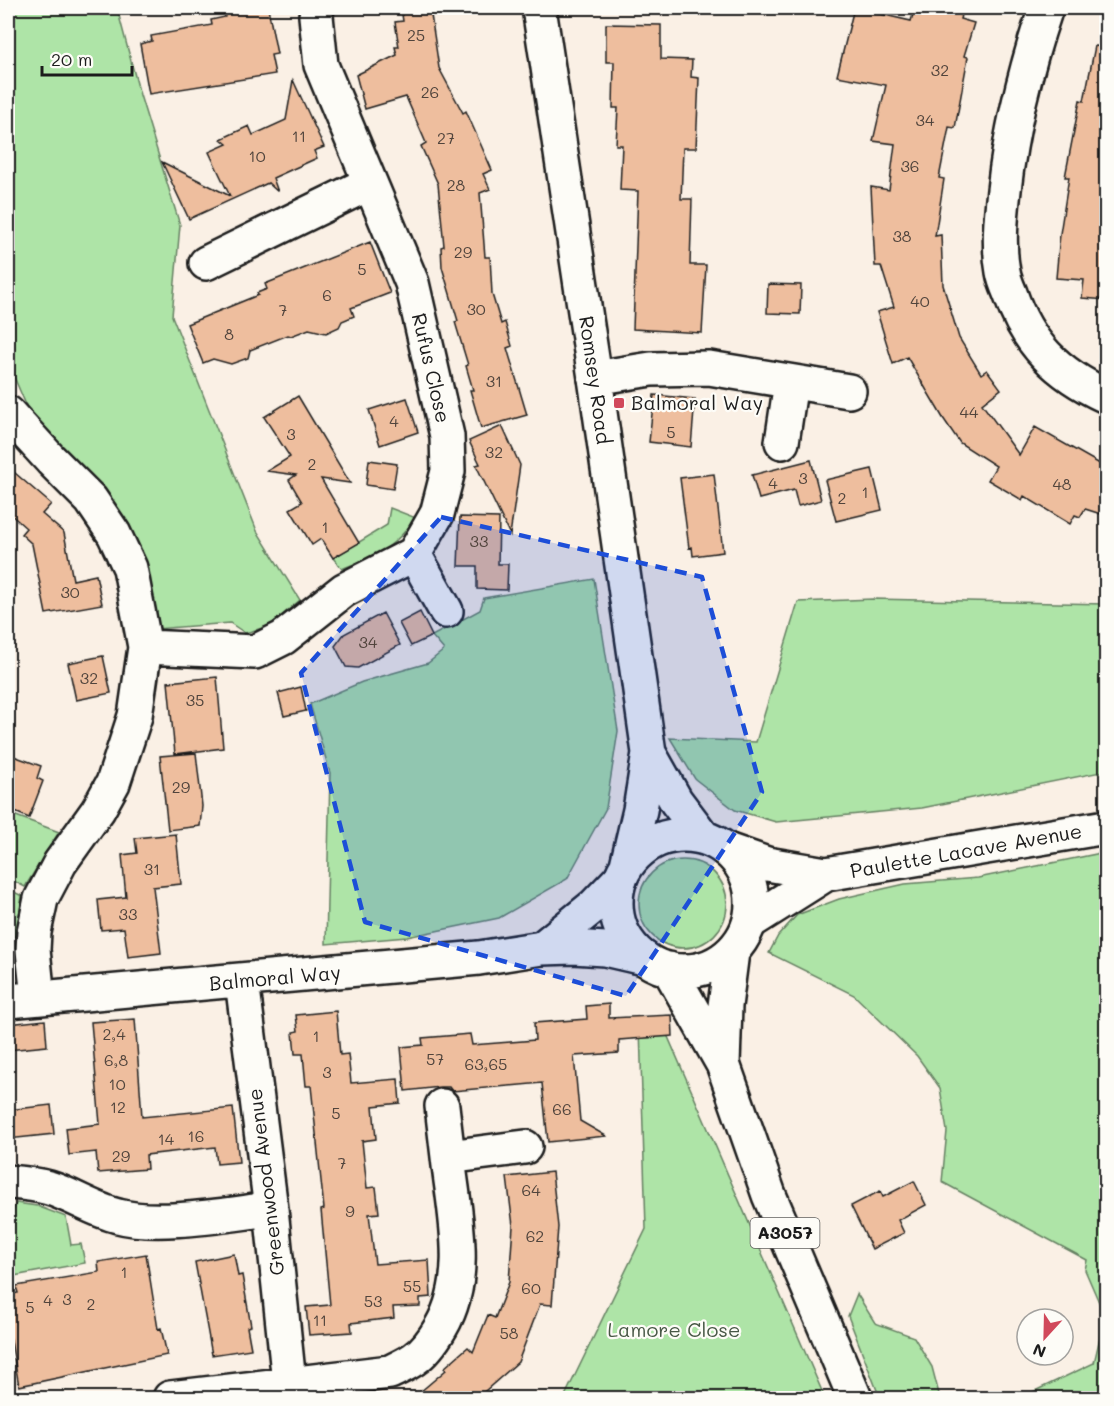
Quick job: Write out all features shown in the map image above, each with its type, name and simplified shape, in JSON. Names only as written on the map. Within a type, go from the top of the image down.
[{"type":"street","name":"Rufus Close","points":[[317,8],[321,65],[412,284],[447,436],[448,471],[437,514],[414,554]]},
{"type":"street","name":"Romsey Road","points":[[539,8],[649,753],[640,810],[624,872]]},
{"type":"street","points":[[1046,8],[1025,78],[1008,158],[1000,232],[1003,273],[1016,311],[1035,345],[1063,371],[1090,389],[1107,396]]},
{"type":"street","points":[[207,263],[369,183]]},
{"type":"street","points":[[595,378],[651,369],[709,368],[849,391]]},
{"type":"street","points":[[782,442],[791,382]]},
{"type":"street","points":[[8,413],[91,500],[114,534],[129,568],[145,647],[135,716],[113,783],[98,810],[60,863],[42,898],[23,1000]]},
{"type":"street","points":[[145,647],[255,652],[283,638],[344,590],[414,554],[446,611]]},
{"type":"street","name":"Romsey Road","points":[[649,753],[676,801],[715,844]]},
{"type":"street","name":"Paulette Lacave Avenue","points":[[715,844],[767,864],[826,874],[1107,827]]},
{"type":"street","points":[[542,948],[595,905],[642,849],[661,839],[682,835],[715,844],[741,864],[749,882],[752,902],[750,922],[743,938],[732,952],[713,965],[702,969],[680,971],[656,964],[627,939],[617,916],[617,891],[624,872]]},
{"type":"street","name":"Paulette Lacave Avenue","points":[[750,922],[826,874]]},
{"type":"street","name":"Balmoral Way","points":[[23,1000],[479,958],[542,948],[605,949],[656,964]]},
{"type":"street","name":"A3057","points":[[723,1064],[725,1006],[732,952]]},
{"type":"street","name":"A3057","points":[[656,964],[723,1064],[769,1195],[855,1398]]},
{"type":"street","name":"Greenwood Avenue","points":[[242,981],[271,1209],[289,1383]]},
{"type":"street","points":[[171,1398],[390,1372],[414,1359],[432,1341],[447,1318],[456,1292],[459,1253],[442,1106]]},
{"type":"street","points":[[448,1157],[525,1147]]},
{"type":"street","points":[[8,1182],[49,1188],[118,1216],[141,1220],[165,1220],[271,1209]]},
{"type":"highlighted area","points":[[441,517],[702,577],[762,792],[626,996],[365,922],[301,673]]},
{"type":"green space","points":[[8,8],[117,8],[140,95],[180,225],[172,316],[257,531],[300,600],[269,626],[245,633],[230,623],[155,629],[36,428],[8,363]]},
{"type":"green space","points":[[390,508],[416,518],[384,550],[342,569],[333,558],[387,525]]},
{"type":"green space","points":[[594,579],[618,731],[606,808],[567,879],[499,918],[407,937],[326,944],[330,773],[310,704],[362,682],[428,663],[444,650],[432,636],[480,610],[484,598]]},
{"type":"green space","points":[[873,599],[1106,604],[1106,771],[922,808],[776,822],[735,810],[695,779],[670,738],[756,742],[798,602]]},
{"type":"green space","points":[[8,813],[59,832],[25,887],[8,878]]},
{"type":"green space","points":[[1106,852],[1106,1398],[1020,1398],[1094,1363],[1105,1316],[1085,1270],[1087,1260],[942,1182],[947,1131],[940,1088],[917,1056],[854,995],[769,953],[778,936],[797,915],[839,899],[905,884],[978,878]]},
{"type":"green space","points":[[674,860],[692,860],[708,867],[720,879],[727,895],[727,913],[720,929],[708,941],[692,948],[674,948],[658,941],[646,929],[639,913],[639,895],[646,879],[658,867]]},
{"type":"green space","points":[[8,889],[22,896],[16,936],[8,937]]},
{"type":"green space","name":"Lamore Close","points":[[640,1027],[665,1030],[825,1398],[564,1398],[646,1229]]},
{"type":"green space","points":[[16,1203],[37,1206],[66,1217],[71,1245],[81,1244],[85,1263],[8,1277],[8,1227]]},
{"type":"green space","points":[[857,1294],[875,1323],[914,1337],[932,1367],[939,1394],[945,1398],[880,1398],[848,1316]]},
{"type":"building","points":[[224,8],[268,8],[277,54],[271,55],[275,74],[149,94],[140,44],[152,41],[151,36],[212,25],[211,20],[225,17]]},
{"type":"building","points":[[401,8],[430,8],[439,68],[463,113],[466,111],[492,170],[483,174],[490,189],[480,193],[485,257],[490,257],[492,294],[501,324],[505,322],[512,346],[507,348],[527,415],[481,428],[470,390],[473,390],[466,366],[468,365],[455,322],[458,321],[442,267],[441,247],[444,246],[438,184],[421,146],[426,143],[406,97],[365,109],[356,75],[397,55],[395,47],[399,47],[395,22],[403,21]]},
{"type":"building","points":[[854,8],[911,21],[915,8],[963,8],[960,19],[974,23],[964,56],[968,57],[955,128],[949,127],[939,178],[944,179],[935,236],[941,235],[943,285],[959,338],[981,374],[987,370],[1001,389],[982,404],[1019,455],[1035,427],[1107,468],[1107,516],[1085,509],[1080,517],[1075,515],[1070,524],[1024,496],[1022,500],[988,480],[996,466],[960,443],[907,357],[893,364],[877,312],[894,307],[881,266],[875,266],[871,187],[889,190],[895,144],[873,141],[886,85],[837,76]]},
{"type":"building","points":[[606,24],[661,25],[661,59],[692,60],[691,77],[699,78],[696,148],[683,148],[681,199],[692,199],[690,265],[706,265],[702,333],[633,329],[638,191],[620,190],[622,145],[616,145],[618,108],[613,108],[614,62],[606,62]]},
{"type":"building","points":[[1095,46],[1107,47],[1107,300],[1082,298],[1084,280],[1056,278],[1069,177],[1065,177],[1080,100],[1084,101]]},
{"type":"building","points":[[293,80],[324,147],[314,151],[317,158],[273,178],[278,192],[268,183],[189,219],[162,162],[230,196],[209,152],[227,144],[221,139],[249,126],[253,135],[286,120]]},
{"type":"building","points":[[370,242],[390,293],[351,308],[354,316],[342,321],[339,327],[326,333],[309,329],[250,350],[248,358],[231,364],[213,359],[203,363],[187,324],[258,295],[257,293],[267,289],[265,284]]},
{"type":"building","points":[[768,284],[801,285],[800,314],[767,313]]},
{"type":"building","points":[[654,395],[695,399],[691,447],[649,442]]},
{"type":"building","points":[[298,396],[350,483],[321,479],[359,543],[333,558],[321,539],[312,545],[290,509],[302,502],[289,480],[296,475],[267,471],[290,457],[264,417]]},
{"type":"building","points":[[407,398],[418,432],[380,445],[369,410]]},
{"type":"building","points":[[502,426],[520,465],[510,535],[476,465],[480,464],[469,441]]},
{"type":"building","points":[[369,460],[397,464],[393,489],[366,485]]},
{"type":"building","points":[[811,460],[821,500],[798,506],[794,490],[759,499],[752,475]]},
{"type":"building","points":[[8,467],[51,504],[42,514],[64,533],[73,580],[96,575],[102,604],[46,614],[32,544],[21,534],[26,528],[8,512]]},
{"type":"building","points":[[872,469],[882,510],[836,521],[825,480]]},
{"type":"building","points":[[714,474],[723,552],[693,556],[692,547],[689,548],[680,478]]},
{"type":"building","points":[[460,517],[499,518],[498,564],[508,564],[507,590],[477,589],[477,566],[458,566]]},
{"type":"building","points":[[420,612],[432,636],[411,646],[399,623]]},
{"type":"building","points":[[383,613],[400,645],[358,668],[346,667],[335,646],[344,634]]},
{"type":"building","points":[[103,656],[111,693],[76,700],[68,663]]},
{"type":"building","points":[[217,677],[223,748],[175,754],[168,682]]},
{"type":"building","points":[[301,687],[306,711],[284,716],[278,693]]},
{"type":"building","points":[[196,753],[202,806],[200,826],[168,830],[160,756]]},
{"type":"building","points":[[8,754],[41,766],[37,778],[43,781],[29,818],[8,809]]},
{"type":"building","points":[[176,834],[181,884],[153,887],[161,953],[128,957],[124,928],[101,930],[98,900],[126,897],[122,855],[137,853],[135,838]]},
{"type":"building","points":[[609,1004],[609,1018],[672,1015],[673,1036],[619,1040],[619,1053],[574,1056],[580,1121],[606,1136],[548,1142],[542,1083],[452,1091],[449,1087],[440,1087],[405,1091],[401,1047],[423,1045],[422,1038],[470,1034],[472,1045],[535,1040],[534,1023],[587,1019],[586,1006]]},
{"type":"building","points":[[336,1011],[340,1055],[348,1054],[351,1083],[398,1079],[400,1103],[373,1106],[376,1139],[362,1141],[367,1188],[376,1187],[379,1213],[369,1214],[375,1264],[429,1260],[431,1297],[420,1298],[420,1306],[393,1307],[394,1318],[351,1323],[352,1332],[309,1335],[306,1307],[330,1305],[321,1210],[324,1209],[311,1086],[306,1086],[303,1054],[295,1054],[293,1032],[298,1031],[296,1015]]},
{"type":"building","points":[[135,1019],[142,1117],[233,1108],[239,1162],[217,1164],[215,1147],[146,1155],[147,1169],[98,1173],[96,1152],[69,1155],[66,1128],[100,1124],[91,1022]]},
{"type":"building","points":[[45,1020],[47,1046],[8,1050],[8,1024]]},
{"type":"building","points":[[51,1105],[54,1134],[8,1139],[8,1110]]},
{"type":"building","points":[[552,1172],[558,1227],[552,1305],[540,1304],[518,1362],[477,1398],[413,1398],[446,1370],[444,1368],[468,1347],[473,1352],[488,1315],[495,1318],[509,1282],[513,1226],[507,1177]]},
{"type":"building","points":[[914,1181],[926,1205],[898,1220],[904,1233],[872,1249],[851,1206],[880,1191],[883,1197]]},
{"type":"building","points":[[146,1254],[158,1329],[161,1328],[167,1355],[19,1386],[8,1324],[8,1295],[18,1293],[16,1286],[99,1272],[98,1262]]},
{"type":"building","points":[[234,1254],[238,1276],[242,1275],[251,1326],[247,1327],[251,1349],[212,1355],[195,1262]]},
{"type":"place","name":"Balmoral Way","points":[[619,403]]}]
